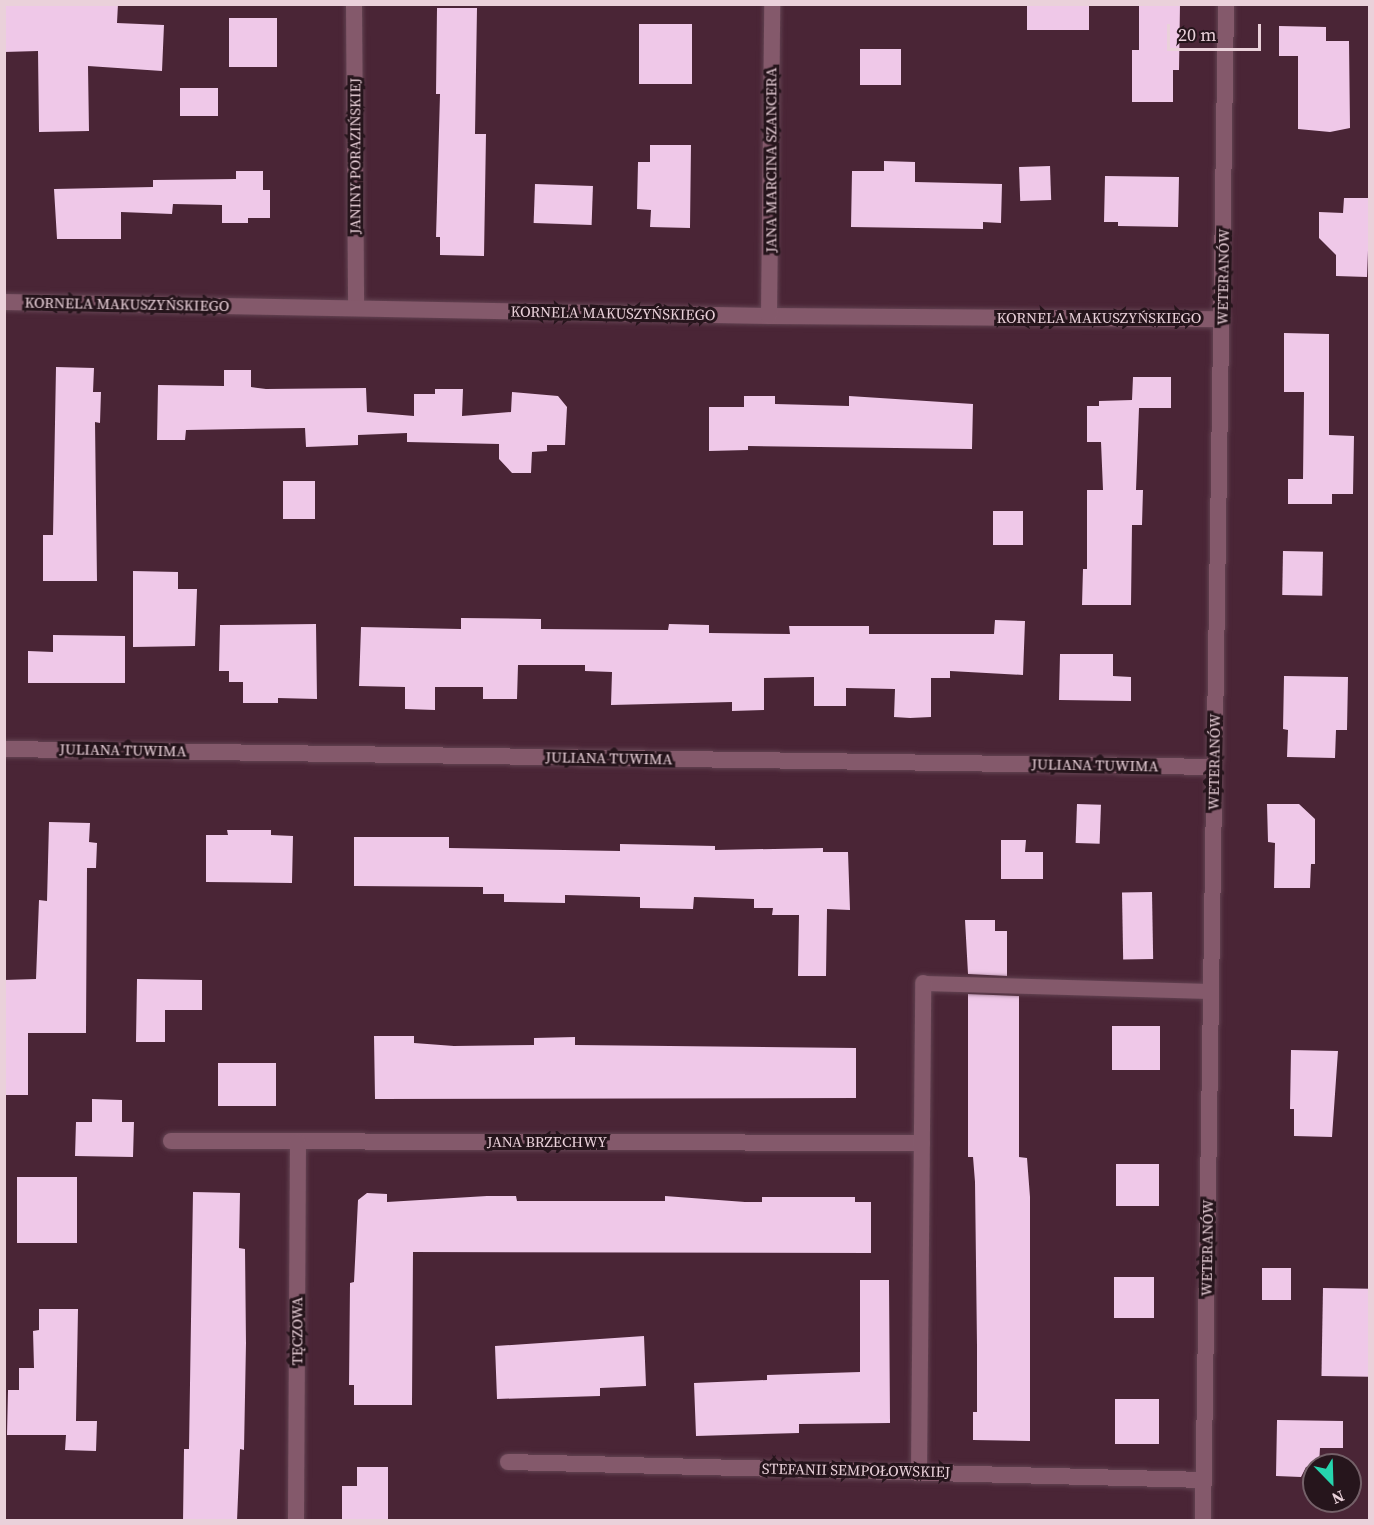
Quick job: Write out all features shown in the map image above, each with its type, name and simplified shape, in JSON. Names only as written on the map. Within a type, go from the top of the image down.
[{"type":"street","name":"JANINY PORAZIŃSKIEJ","points":[[354,4],[356,308]]},
{"type":"street","name":"JANA MARCINA SZANCERA","points":[[769,316],[772,4]]},
{"type":"street","name":"WETERANÓW","points":[[1203,1521],[1226,4]]},
{"type":"street","name":"KORNELA MAKUSZYŃSKIEGO","points":[[4,302],[769,316],[1222,319]]},
{"type":"street","name":"JULIANA TUWIMA","points":[[4,749],[1214,767]]},
{"type":"street","points":[[919,1472],[923,983]]},
{"type":"street","name":"JANA BRZECHWY","points":[[171,1141],[922,1143]]},
{"type":"street","name":"TĘCZOWA","points":[[296,1521],[298,1142]]},
{"type":"street","name":"STEFANII SEMPOŁOWSKIEJ","points":[[508,1462],[1203,1480]]},
{"type":"lane","points":[[923,983],[1211,991]]},
{"type":"building","points":[[4,4],[118,4],[117,23],[164,25],[162,71],[88,66],[89,131],[39,132],[38,51],[4,52]]},
{"type":"building","points":[[1027,4],[1089,4],[1089,30],[1027,30]]},
{"type":"building","points":[[1139,4],[1180,4],[1179,70],[1173,70],[1173,102],[1132,102],[1132,50],[1139,50]]},
{"type":"building","points":[[437,8],[477,8],[475,134],[486,134],[484,256],[440,255],[440,237],[436,237],[440,94],[436,94]]},
{"type":"building","points":[[229,18],[277,18],[277,67],[229,67]]},
{"type":"building","points":[[639,24],[692,24],[692,84],[639,84]]},
{"type":"building","points":[[1279,26],[1326,27],[1326,41],[1349,41],[1350,128],[1330,132],[1298,129],[1298,56],[1279,56]]},
{"type":"building","points":[[860,49],[901,49],[901,85],[860,85]]},
{"type":"building","points":[[180,88],[218,88],[218,116],[180,116]]},
{"type":"building","points":[[650,145],[691,145],[690,228],[650,227],[651,210],[637,209],[638,162],[650,162]]},
{"type":"building","points":[[884,161],[915,162],[915,182],[1002,184],[1001,223],[983,222],[983,229],[851,227],[852,171],[884,171]]},
{"type":"building","points":[[1050,166],[1051,200],[1020,201],[1019,167]]},
{"type":"building","points":[[236,171],[263,171],[263,190],[270,190],[270,218],[248,218],[248,223],[222,223],[222,205],[173,204],[172,214],[121,212],[121,239],[57,239],[54,189],[153,187],[153,180],[236,179]]},
{"type":"building","points":[[1105,176],[1179,177],[1178,227],[1118,226],[1118,222],[1104,222]]},
{"type":"building","points":[[535,184],[593,186],[592,225],[534,223]]},
{"type":"building","points":[[1344,198],[1370,198],[1367,277],[1336,276],[1336,255],[1319,238],[1319,212],[1343,213]]},
{"type":"building","points":[[1284,333],[1329,334],[1329,435],[1354,436],[1353,494],[1332,494],[1332,504],[1288,504],[1288,479],[1303,479],[1304,392],[1284,392]]},
{"type":"building","points":[[56,367],[94,368],[93,392],[101,392],[100,423],[95,422],[97,581],[43,581],[43,535],[53,535]]},
{"type":"building","points":[[224,370],[251,370],[251,387],[266,389],[366,388],[367,412],[414,416],[414,394],[435,394],[435,389],[463,389],[462,416],[511,412],[512,392],[558,396],[567,407],[565,445],[547,445],[547,451],[532,452],[531,473],[512,473],[499,459],[499,444],[407,442],[407,433],[358,435],[358,445],[306,447],[305,428],[186,430],[185,440],[157,440],[158,385],[224,386]]},
{"type":"building","points":[[1133,377],[1171,377],[1171,408],[1139,408],[1136,490],[1143,490],[1142,525],[1132,525],[1131,605],[1082,605],[1083,569],[1087,569],[1087,490],[1103,490],[1101,442],[1087,442],[1087,406],[1099,406],[1099,401],[1132,400]]},
{"type":"building","points":[[744,396],[775,396],[775,404],[849,406],[849,396],[973,404],[972,449],[748,446],[748,450],[709,451],[709,407],[744,407]]},
{"type":"building","points":[[283,481],[315,481],[315,519],[283,519]]},
{"type":"building","points":[[993,511],[1023,511],[1023,545],[993,545]]},
{"type":"building","points":[[1283,551],[1323,552],[1322,596],[1282,595]]},
{"type":"building","points":[[133,571],[178,572],[178,589],[197,589],[195,646],[133,647]]},
{"type":"building","points":[[461,618],[541,619],[541,629],[668,630],[669,624],[709,625],[709,633],[790,634],[789,626],[869,626],[869,634],[994,634],[995,620],[1025,621],[1023,675],[950,671],[950,678],[931,678],[931,717],[910,718],[894,717],[895,689],[846,688],[846,706],[814,706],[814,677],[764,678],[764,710],[732,711],[732,702],[611,705],[612,672],[585,671],[585,665],[518,665],[517,699],[483,699],[483,687],[435,687],[435,710],[405,709],[405,687],[359,686],[361,627],[461,629]]},
{"type":"building","points":[[316,624],[317,699],[278,698],[278,703],[243,703],[243,682],[229,682],[229,671],[219,671],[220,625]]},
{"type":"building","points":[[53,635],[125,636],[125,683],[28,683],[28,651],[53,652]]},
{"type":"building","points":[[1060,654],[1113,654],[1113,676],[1131,677],[1131,701],[1059,700]]},
{"type":"building","points":[[1284,676],[1348,677],[1347,730],[1336,730],[1335,758],[1287,757],[1288,730],[1283,729]]},
{"type":"building","points":[[1077,804],[1101,805],[1100,844],[1076,843]]},
{"type":"building","points":[[1267,804],[1299,804],[1315,819],[1315,864],[1311,864],[1310,888],[1274,888],[1275,843],[1268,842]]},
{"type":"building","points":[[49,822],[90,823],[89,842],[97,843],[96,868],[87,868],[86,1033],[28,1033],[28,1095],[4,1095],[4,980],[36,979],[39,900],[47,901]]},
{"type":"building","points":[[227,830],[271,830],[271,835],[293,836],[292,883],[206,882],[206,835],[228,835]]},
{"type":"building","points":[[354,837],[449,837],[449,848],[620,851],[620,844],[715,846],[715,850],[823,848],[823,852],[848,852],[850,910],[827,909],[826,976],[798,976],[799,915],[772,915],[773,908],[754,908],[754,899],[694,897],[693,909],[640,908],[640,897],[565,895],[565,903],[504,902],[504,894],[483,894],[483,887],[354,886]]},
{"type":"building","points":[[1001,840],[1026,840],[1025,852],[1043,852],[1043,879],[1001,879]]},
{"type":"building","points":[[1152,892],[1153,959],[1123,960],[1122,893]]},
{"type":"building","points":[[965,920],[995,920],[995,931],[1007,931],[1007,976],[968,974]]},
{"type":"building","points":[[137,979],[202,980],[202,1010],[165,1010],[165,1042],[136,1042]]},
{"type":"building","points":[[968,994],[1019,996],[1019,1157],[1027,1158],[1030,1197],[1030,1441],[973,1440],[973,1412],[977,1412],[977,1346],[975,1182],[973,1157],[968,1157]]},
{"type":"building","points":[[1112,1026],[1160,1026],[1160,1070],[1112,1070]]},
{"type":"building","points":[[374,1036],[414,1036],[414,1043],[454,1046],[534,1045],[534,1038],[575,1037],[575,1045],[856,1048],[856,1098],[375,1099]]},
{"type":"building","points":[[1291,1050],[1338,1051],[1332,1137],[1294,1136],[1294,1109],[1290,1109]]},
{"type":"building","points":[[218,1063],[276,1063],[276,1106],[218,1106]]},
{"type":"building","points":[[92,1099],[122,1100],[122,1122],[134,1122],[133,1157],[75,1156],[76,1122],[92,1122]]},
{"type":"building","points":[[1116,1164],[1159,1164],[1159,1206],[1116,1206]]},
{"type":"building","points":[[17,1177],[77,1177],[77,1243],[17,1243]]},
{"type":"building","points":[[193,1192],[240,1193],[239,1248],[245,1249],[246,1343],[244,1450],[240,1449],[237,1521],[183,1521],[184,1449],[189,1449]]},
{"type":"building","points":[[367,1193],[387,1194],[387,1202],[487,1196],[516,1196],[517,1201],[665,1201],[665,1196],[745,1202],[762,1202],[762,1197],[855,1197],[855,1202],[871,1202],[871,1253],[413,1252],[412,1405],[354,1405],[354,1385],[349,1385],[350,1283],[354,1282],[358,1200]]},
{"type":"building","points":[[1262,1268],[1291,1268],[1291,1300],[1262,1300]]},
{"type":"building","points":[[1114,1277],[1154,1277],[1154,1318],[1114,1318]]},
{"type":"building","points":[[860,1280],[889,1280],[890,1423],[799,1424],[799,1433],[696,1436],[694,1383],[767,1380],[767,1375],[860,1372]]},
{"type":"building","points":[[1323,1288],[1370,1289],[1368,1377],[1321,1376]]},
{"type":"building","points":[[39,1309],[78,1309],[76,1421],[97,1421],[96,1451],[65,1450],[66,1435],[7,1435],[8,1390],[19,1390],[19,1368],[34,1368],[33,1331],[39,1330]]},
{"type":"building","points":[[644,1336],[646,1386],[600,1388],[600,1396],[497,1399],[495,1346]]},
{"type":"building","points":[[1115,1399],[1159,1399],[1159,1444],[1115,1444]]},
{"type":"building","points":[[1277,1420],[1343,1421],[1343,1448],[1320,1448],[1320,1453],[1302,1453],[1301,1477],[1276,1476]]},
{"type":"building","points":[[357,1467],[388,1467],[388,1521],[342,1521],[342,1486],[357,1486]]}]
